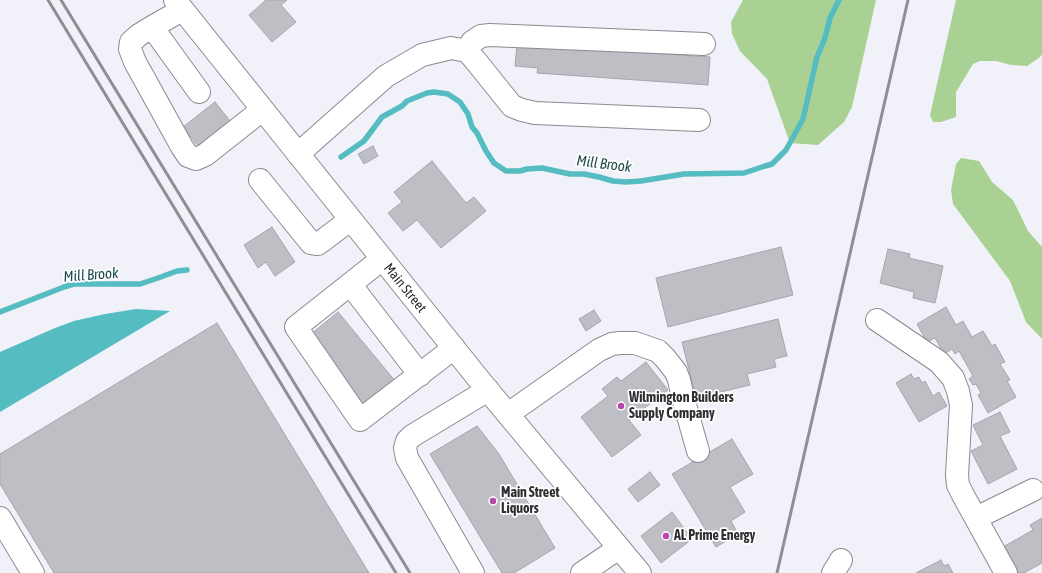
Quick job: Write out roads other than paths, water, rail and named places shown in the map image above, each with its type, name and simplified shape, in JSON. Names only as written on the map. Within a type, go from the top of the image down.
[{"type":"main road","points":[[178,5],[152,27],[131,42],[130,49],[135,62],[188,156],[196,159],[205,155],[262,110]]},
{"type":"main road","name":"Main Street","points":[[178,5],[488,390],[640,573]]},
{"type":"main road","points":[[152,27],[199,92]]},
{"type":"main road","points":[[467,51],[472,42],[481,36],[490,35],[704,44]]},
{"type":"main road","points":[[298,154],[386,76],[422,55],[451,48],[467,51],[512,106],[522,110],[535,113],[699,120]]},
{"type":"main road","points":[[260,180],[310,243],[318,244],[350,220]]},
{"type":"main road","points":[[382,259],[296,327],[360,420],[454,348]]},
{"type":"main road","points":[[350,284],[420,375]]},
{"type":"main road","points":[[877,320],[939,362],[953,378],[958,391],[960,404],[957,480],[960,490],[1006,573]]},
{"type":"main road","points":[[508,414],[606,347],[620,343],[635,343],[658,351],[676,372],[698,451]]},
{"type":"main road","points":[[473,573],[407,458],[405,448],[407,441],[412,436],[488,390]]},
{"type":"main road","points":[[976,518],[1033,490]]},
{"type":"main road","points":[[0,518],[33,573]]},
{"type":"main road","points":[[582,573],[619,548]]},
{"type":"water","points":[[136,309],[170,311],[0,412],[0,352],[74,321]]},
{"type":"waterway","name":"Mill Brook","points":[[341,157],[364,141],[382,117],[402,106],[407,101],[427,93],[434,92],[448,94],[460,102],[468,114],[472,127],[477,133],[486,151],[494,163],[506,171],[542,168],[570,174],[584,174],[613,181],[626,182],[684,174],[744,173],[772,164],[786,150],[803,119],[817,57],[825,38],[830,18],[839,0]]},
{"type":"waterway","name":"Mill Brook","points":[[0,312],[74,284],[140,284],[177,271],[187,270]]},
{"type":"railway","points":[[48,0],[396,573]]},
{"type":"railway","points":[[61,0],[410,573]]},
{"type":"railway","points":[[777,573],[908,0]]},
{"type":"place","name":"Wilmington Builders Supply Company","points":[[621,406]]},
{"type":"place","name":"Main Street Liquors","points":[[493,501]]},
{"type":"place","name":"AL Prime Energy","points":[[666,536]]}]
